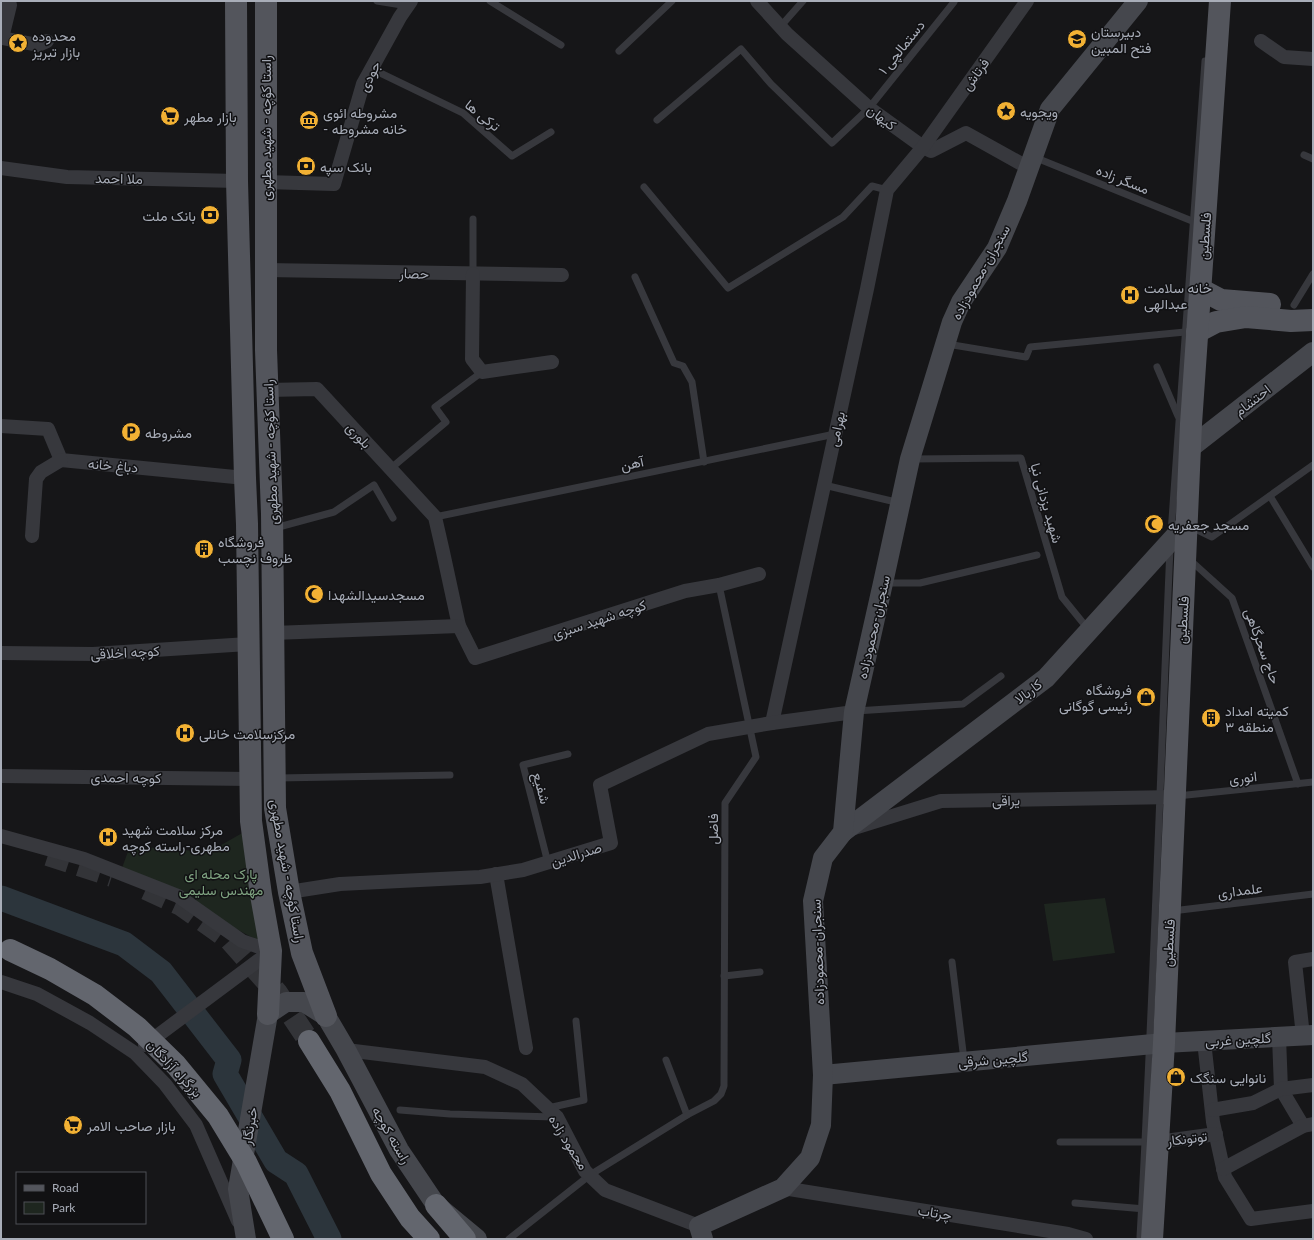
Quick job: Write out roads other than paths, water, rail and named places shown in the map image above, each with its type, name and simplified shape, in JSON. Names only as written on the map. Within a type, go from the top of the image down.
[{"type":"highway","name":"بزرگراه آزادگان","points":[[10,950],[50,969],[95,995],[137,1028],[176,1066],[218,1116],[246,1162],[283,1239]]},
{"type":"highway","points":[[309,1041],[340,1091],[381,1174],[410,1218],[429,1239]]},
{"type":"highway","points":[[436,1205],[466,1239]]},
{"type":"main road","name":"راستا کؤچه - شهید مطهری","points":[[236,1],[237,181],[244,478],[247,524],[251,821],[261,895],[271,951],[268,1014]]},
{"type":"main road","name":"راستا کؤچه - شهید مطهری","points":[[266,1],[266,350],[273,528],[274,801],[289,892],[300,945],[326,1016]]},
{"type":"main road","name":"فلسطین","points":[[1152,1239],[1147,1210],[1157,1044],[1170,911],[1167,797],[1187,524],[1190,448],[1185,421],[1191,332],[1200,289],[1198,223],[1220,1]]},
{"type":"main road","points":[[237,181],[265,182]]},
{"type":"main road","points":[[1200,289],[1221,300],[1245,303],[1304,305]]},
{"type":"main road","points":[[1191,332],[1216,322],[1246,317],[1291,321],[1313,320]]},
{"type":"main road","points":[[251,802],[274,801]]},
{"type":"main road","points":[[261,895],[289,892]]},
{"type":"main road","points":[[271,951],[281,961],[288,962],[296,957],[300,945]]},
{"type":"street","name":"کیهان","points":[[757,1],[787,34],[869,108],[923,147]]},
{"type":"street","name":"فرتاش","points":[[923,147],[1028,1]]},
{"type":"street","name":"سنجران-محمودزاده","points":[[701,1232],[783,1188],[810,1158],[821,1125],[823,1075],[813,901],[823,858],[843,832],[854,712],[910,459],[952,322],[961,302],[997,248],[1017,201],[1050,109],[1138,1]]},
{"type":"street","points":[[1,3],[10,5],[2,38],[38,45],[47,41]]},
{"type":"street","name":"جودی","points":[[265,182],[334,184],[363,84],[400,17],[409,4]]},
{"type":"street","points":[[1261,41],[1284,57],[1313,59]]},
{"type":"street","points":[[923,147],[931,152],[966,134],[1031,162]]},
{"type":"street","name":"بهرامی","points":[[772,723],[887,190],[923,147]]},
{"type":"street","name":"ملا احمد","points":[[1,168],[67,177],[237,181]]},
{"type":"street","name":"حصار","points":[[266,270],[562,275]]},
{"type":"street","points":[[473,274],[472,359],[482,372],[552,362]]},
{"type":"street","name":"احتشام","points":[[1190,448],[1313,352]]},
{"type":"street","name":"بلوری","points":[[267,390],[317,389],[435,517]]},
{"type":"street","points":[[1,426],[48,430],[61,460],[41,472],[36,479],[32,536]]},
{"type":"street","name":"دباغ خانه","points":[[61,460],[244,478]]},
{"type":"street","name":"کوچه شهید سبزی","points":[[435,517],[459,626],[475,658],[685,591],[720,585],[759,574]]},
{"type":"street","name":"کاربالا","points":[[843,832],[1046,678],[1187,524]]},
{"type":"street","points":[[273,633],[459,626]]},
{"type":"street","name":"کوچه اخلاقی","points":[[1,653],[93,654],[248,644]]},
{"type":"street","name":"صدرالدین","points":[[289,892],[340,884],[480,877],[524,870],[611,843],[600,785],[708,734],[772,723],[854,712]]},
{"type":"street","name":"کوچه احمدی","points":[[1,776],[250,779]]},
{"type":"street","name":"یراقی","points":[[843,832],[941,801],[1167,797]]},
{"type":"street","points":[[1,836],[84,859],[178,896],[242,941],[271,951]]},
{"type":"street","points":[[496,874],[526,1048]]},
{"type":"street","points":[[135,1053],[271,951]]},
{"type":"street","points":[[1308,1035],[1295,962],[1313,959]]},
{"type":"street","points":[[1,982],[37,994],[90,1023],[135,1053],[165,1084],[196,1125],[246,1239]]},
{"type":"street","points":[[268,1014],[286,1002],[304,1002],[326,1016]]},
{"type":"street","name":"خبرنگار","points":[[246,1239],[238,1189],[268,1014]]},
{"type":"street","name":"راسته کوچه","points":[[326,1016],[346,1050],[399,1150],[436,1205],[477,1239]]},
{"type":"street","name":"گلچین غربی","points":[[1157,1044],[1308,1035]]},
{"type":"street","points":[[1223,1169],[1308,1125],[1281,1089],[1279,1037]]},
{"type":"street","points":[[1204,1041],[1212,1110],[1225,1177],[1251,1219],[1313,1211]]},
{"type":"street","name":"گلچین شرقی","points":[[823,1075],[1157,1044]]},
{"type":"street","name":"محمود زاده","points":[[346,1050],[485,1067],[522,1084],[552,1113],[585,1171],[605,1190],[701,1232]]},
{"type":"street","points":[[1212,1110],[1253,1103],[1281,1089],[1313,1085]]},
{"type":"street","name":"توتونکار","points":[[1151,1142],[1216,1134]]},
{"type":"street","name":"چرتاب","points":[[783,1188],[1068,1234],[1086,1239]]},
{"type":"lane","points":[[377,1],[409,4]]},
{"type":"lane","points":[[490,1],[561,45]]},
{"type":"lane","points":[[619,51],[672,1]]},
{"type":"lane","points":[[780,26],[803,1]]},
{"type":"lane","name":"دستمالچی ۱","points":[[657,120],[741,49],[771,84],[832,143],[869,108],[954,2]]},
{"type":"lane","points":[[945,343],[1026,357],[1030,347],[1191,332],[1198,223],[1205,56]]},
{"type":"lane","name":"ترکی ها","points":[[372,69],[463,112],[512,156],[551,132]]},
{"type":"lane","points":[[1304,155],[1313,159]]},
{"type":"lane","name":"مسگر زاده","points":[[1031,162],[1198,223]]},
{"type":"lane","points":[[644,187],[728,288],[843,217],[872,186],[887,190]]},
{"type":"lane","points":[[473,274],[474,219]]},
{"type":"lane","points":[[1304,305],[1313,274]]},
{"type":"lane","points":[[635,277],[674,363],[683,366],[692,382],[704,462]]},
{"type":"lane","points":[[1157,367],[1185,421],[1171,540],[1167,797],[1157,1044]]},
{"type":"lane","points":[[390,469],[446,422],[435,407],[482,372]]},
{"type":"lane","name":"آهن","points":[[435,517],[835,434]]},
{"type":"lane","name":"شهید یزدانی نیا","points":[[910,459],[1021,458],[1062,597],[1089,630]]},
{"type":"lane","points":[[1187,524],[1212,537],[1313,465]]},
{"type":"lane","points":[[824,485],[900,503]]},
{"type":"lane","points":[[273,528],[334,512],[374,486],[393,518]]},
{"type":"lane","points":[[1270,496],[1313,567]]},
{"type":"lane","points":[[883,583],[920,583],[1037,555]]},
{"type":"lane","name":"حاج سحرگاهی","points":[[1185,556],[1232,598],[1298,784]]},
{"type":"lane","name":"فاضل","points":[[687,1115],[714,1101],[721,1094],[724,1086],[725,803],[756,757],[720,585]]},
{"type":"lane","points":[[854,712],[963,704],[1001,676]]},
{"type":"lane","name":"شفیع","points":[[548,862],[523,765],[568,754]]},
{"type":"lane","points":[[274,778],[450,775]]},
{"type":"lane","name":"انوری","points":[[1167,797],[1313,782]]},
{"type":"lane","name":"علمداری","points":[[1170,911],[1313,894]]},
{"type":"lane","points":[[952,962],[964,1062]]},
{"type":"lane","points":[[724,976],[760,972]]},
{"type":"lane","points":[[400,1110],[450,1114],[552,1113],[584,1100],[576,1021]]},
{"type":"lane","points":[[508,1239],[590,1175],[687,1115],[666,1060]]},
{"type":"lane","points":[[1060,1142],[1151,1142]]},
{"type":"lane","points":[[1075,1203],[1147,1210],[1140,1236],[1141,1239]]},
{"type":"waterway","points":[[1,898],[124,944],[161,972],[229,1060],[225,1074],[276,1161],[296,1174],[329,1239]]},
{"type":"tunnel","points":[[48,855],[112,876]]},
{"type":"tunnel","points":[[146,889],[181,905],[230,940],[277,993],[309,1041]]},
{"type":"place","name":"دبیرستان فتح المبین","points":[[1077,39]]},
{"type":"place","name":"محدوده بازار تبریز","points":[[18,43]]},
{"type":"place","name":"ویجویه","points":[[1006,111]]},
{"type":"place","name":"بازار مطهر","points":[[170,116]]},
{"type":"place","name":"مشروطه ائوی - خانه مشروطه","points":[[309,120]]},
{"type":"place","name":"بانک سپه","points":[[306,166]]},
{"type":"place","name":"بانک ملت","points":[[210,215]]},
{"type":"place","name":"خانه سلامت عبدالهی","points":[[1130,295]]},
{"type":"place","name":"مشروطه","points":[[131,432]]},
{"type":"place","name":"مسجد جعفریه","points":[[1154,524]]},
{"type":"place","name":"فروشگاه ظروف نچسب","points":[[204,549]]},
{"type":"place","name":"مسجدسیدالشهدا","points":[[314,594]]},
{"type":"place","name":"فروشگاه رئیسی گوگانی","points":[[1146,697]]},
{"type":"place","name":"کمیته امداد منطقه ۳","points":[[1211,718]]},
{"type":"place","name":"مرکزسلامت خانلی","points":[[185,733]]},
{"type":"place","name":"مرکز سلامت شهید مطهری-راسته کوچه","points":[[108,837]]},
{"type":"place","name":"نانوایی سنگک","points":[[1176,1077]]},
{"type":"place","name":"بازار صاحب الامر","points":[[73,1125]]},
{"type":"park label","name":"پارک محله ای مهندس سلیمی","points":[[221,882]]}]
